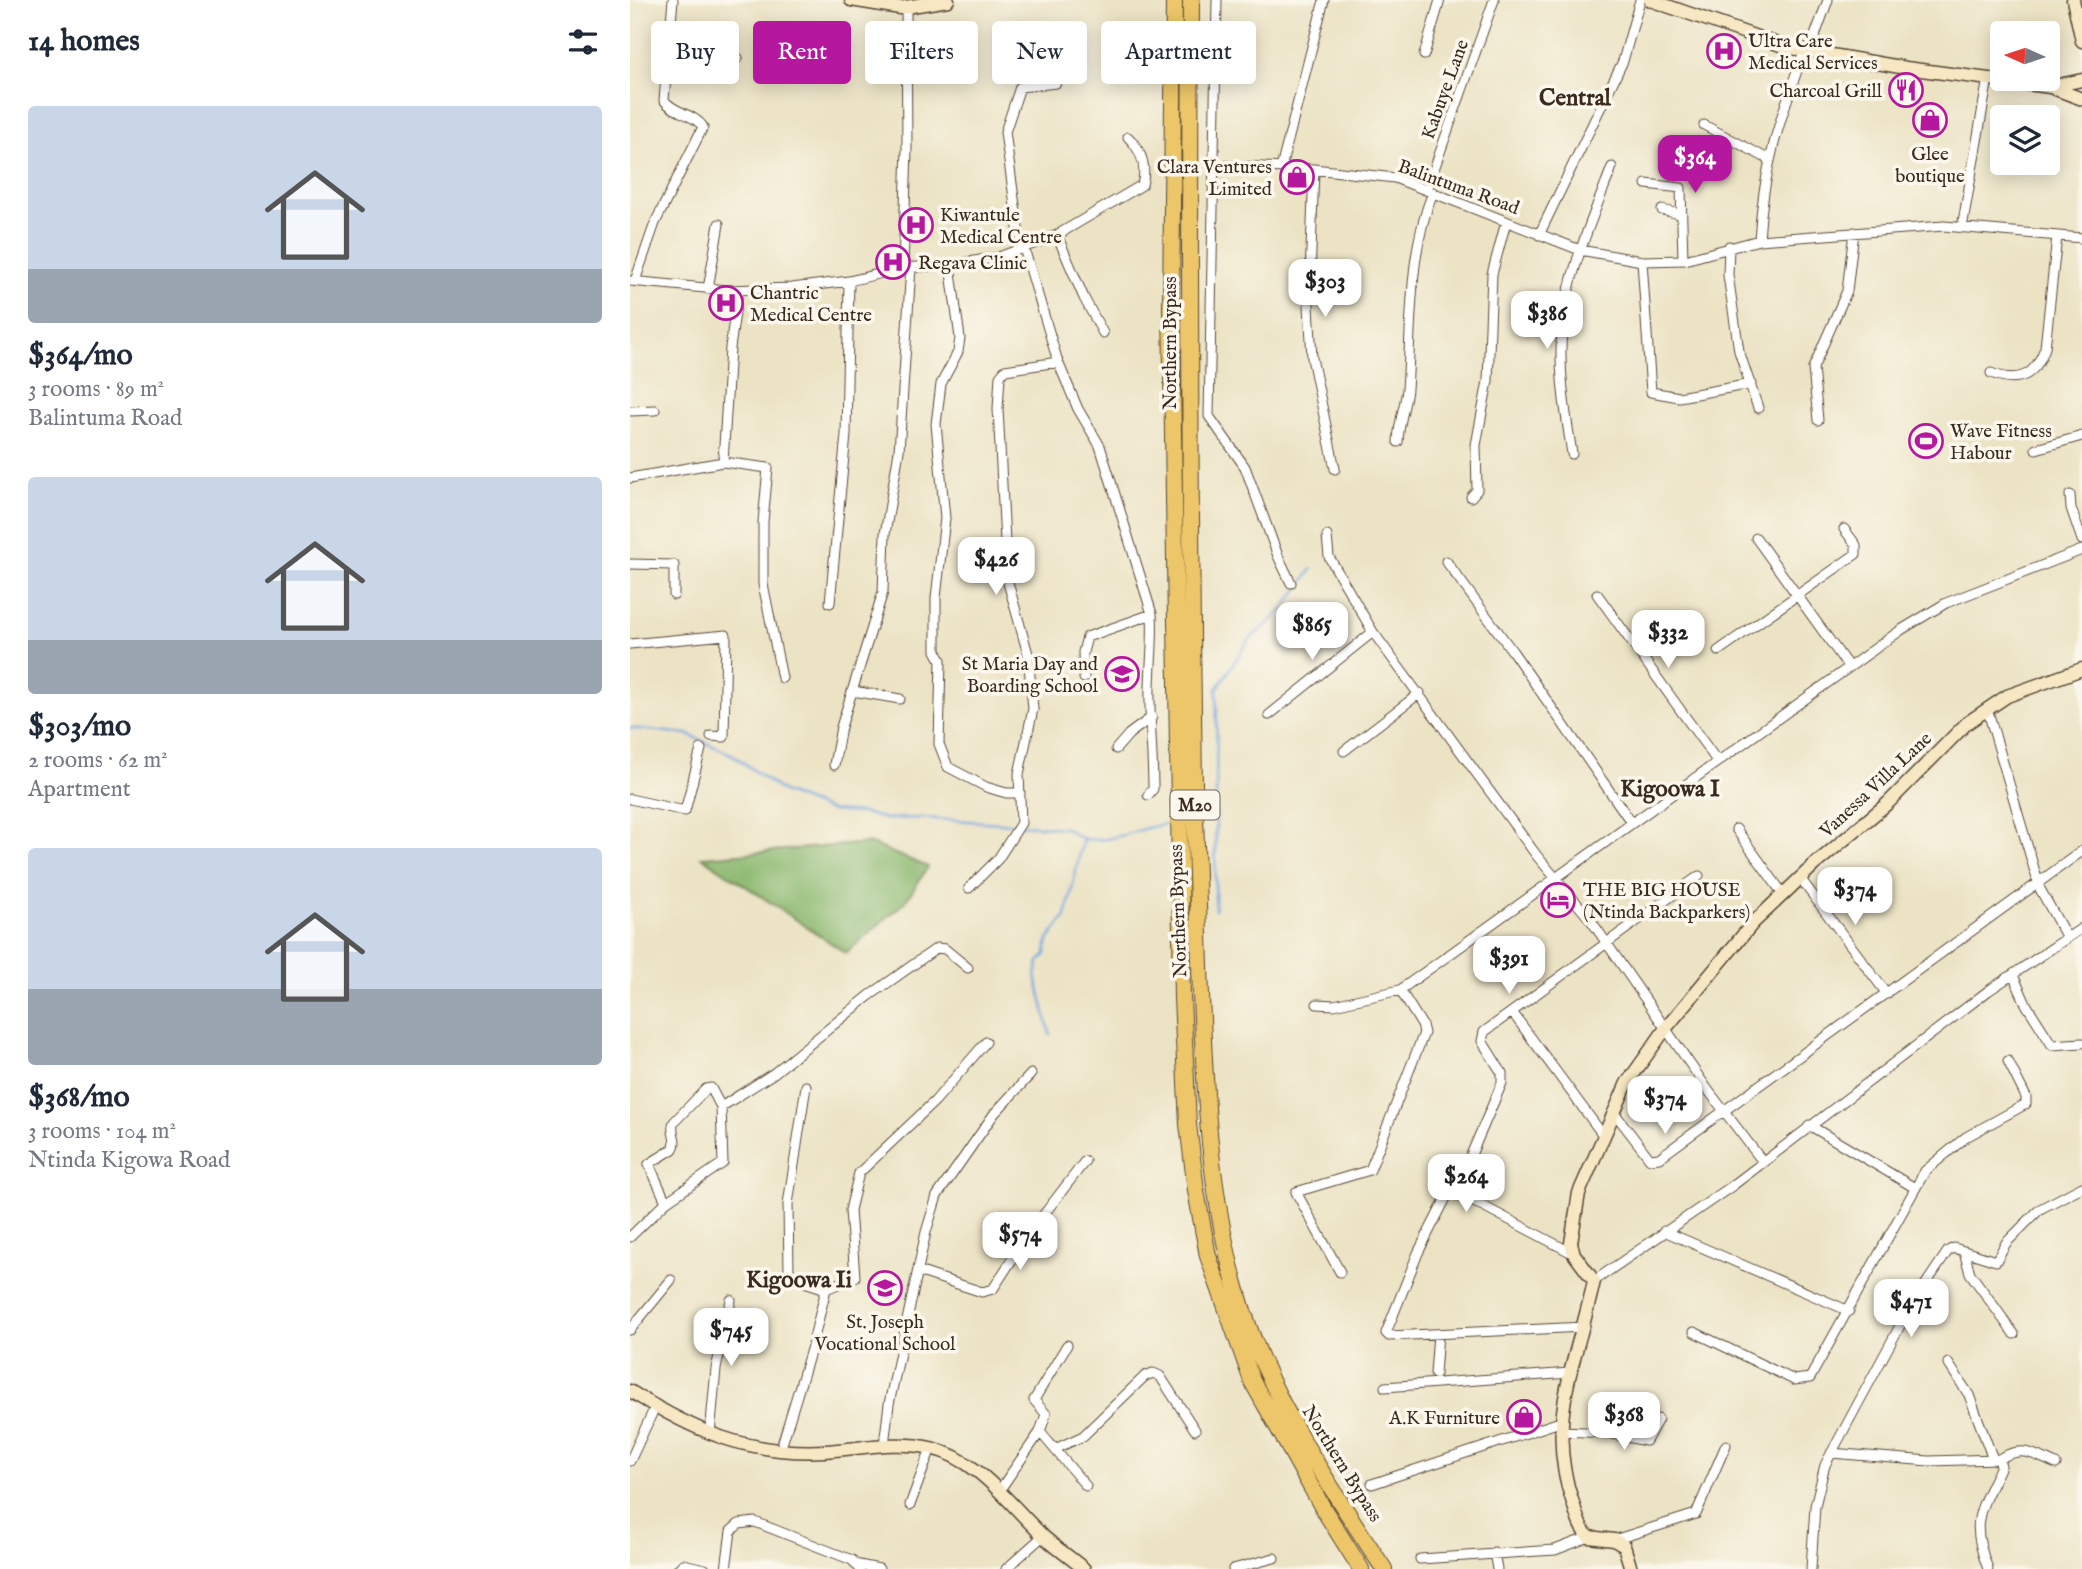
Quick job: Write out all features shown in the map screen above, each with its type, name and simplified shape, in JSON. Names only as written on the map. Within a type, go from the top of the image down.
[{"type":"highway","name":"Northern Bypass","points":[[1174,0],[1171,308],[1182,998],[1188,1125],[1208,1256],[1252,1381],[1312,1490],[1362,1569]]},
{"type":"highway","name":"Northern Bypass","points":[[1191,0],[1190,526],[1195,821],[1206,1114],[1213,1177],[1235,1286],[1266,1371],[1315,1463],[1384,1569]]},
{"type":"street","points":[[671,21],[673,0]]},
{"type":"street","points":[[851,0],[902,5],[948,0]]},
{"type":"street","points":[[1217,0],[1209,416],[1245,467],[1278,556],[1291,583]]},
{"type":"street","points":[[1281,168],[1324,0]]},
{"type":"street","points":[[1424,55],[1440,0]]},
{"type":"street","name":"Kabuye Lane","points":[[1398,442],[1399,417],[1406,391],[1415,272],[1425,212],[1494,0]]},
{"type":"street","points":[[1539,235],[1623,61],[1640,0]]},
{"type":"street","points":[[1650,0],[1722,27],[1807,51],[1988,78],[1962,228]]},
{"type":"street","points":[[1759,240],[1768,159],[1777,122],[1828,0]]},
{"type":"street","points":[[2073,0],[2081,37]]},
{"type":"street","points":[[834,765],[841,727],[883,592],[885,534],[899,451],[907,267],[907,149],[902,5]]},
{"type":"street","points":[[2060,84],[2082,80]]},
{"type":"street","points":[[666,84],[664,100],[703,127],[655,223],[633,281],[738,291],[849,281],[907,267],[950,265],[999,257],[1057,235],[1142,186],[1145,174],[1143,159],[1139,148],[1128,137]]},
{"type":"street","points":[[1047,84],[1020,87],[1005,132],[1018,228],[1058,362],[1078,409],[1100,446],[1152,614],[1154,647],[1150,705],[1153,789],[1148,795]]},
{"type":"street","points":[[2060,90],[2082,99]]},
{"type":"street","points":[[1704,125],[1768,159]]},
{"type":"street","name":"Balintuma Road","points":[[1212,165],[1314,169],[1395,178],[1580,250],[1642,261],[1683,260],[1759,240],[1944,226],[2082,238]]},
{"type":"street","points":[[1572,454],[1562,376],[1562,330],[1580,250],[1612,167]]},
{"type":"street","points":[[1314,169],[1310,306],[1312,358],[1335,469]]},
{"type":"street","points":[[1646,184],[1681,188],[1683,260]]},
{"type":"street","points":[[1662,210],[1680,214]]},
{"type":"street","points":[[1471,497],[1477,490],[1476,445],[1488,381],[1492,274],[1506,222]]},
{"type":"street","points":[[708,289],[719,224]]},
{"type":"street","points":[[1818,420],[1813,368],[1847,291],[1854,232]]},
{"type":"street","points":[[1057,235],[1089,310],[1103,333]]},
{"type":"street","points":[[1992,373],[2008,380],[2028,374],[2039,364],[2045,348],[2057,236]]},
{"type":"street","points":[[1729,246],[1728,275],[1739,351],[1758,408]]},
{"type":"street","points":[[1642,261],[1651,393],[1679,397],[1751,384]]},
{"type":"street","points":[[950,265],[960,338],[958,352],[941,384],[936,424],[945,518],[936,598],[936,651],[941,660],[939,744],[951,770],[986,787],[1006,793],[1020,793]]},
{"type":"street","points":[[830,603],[845,449],[849,281]]},
{"type":"street","points":[[723,462],[730,348],[738,291]]},
{"type":"street","points":[[969,888],[994,864],[1021,823],[1021,754],[1028,739],[1032,709],[1032,676],[1007,579],[998,409],[1000,376],[1005,370],[1058,362]]},
{"type":"street","points":[[630,411],[655,410]]},
{"type":"street","points":[[2036,449],[2082,436]]},
{"type":"street","points":[[630,478],[723,462],[768,468],[763,522],[764,584],[782,678]]},
{"type":"street","points":[[2070,495],[2071,509],[2082,540]]},
{"type":"street","points":[[1718,651],[1856,554],[1856,545],[1844,529]]},
{"type":"street","points":[[1327,536],[1329,558],[1373,632],[1525,840],[1608,944],[1724,1112],[1763,1162]]},
{"type":"street","points":[[1756,538],[1848,666]]},
{"type":"street","points":[[1317,1004],[1334,1005],[1400,990],[1848,666],[1946,603],[2082,550]]},
{"type":"street","points":[[1446,561],[1631,822]]},
{"type":"street","points":[[630,564],[674,565],[674,595]]},
{"type":"street","points":[[1597,594],[1717,761]]},
{"type":"street","points":[[1084,677],[1083,652],[1087,637],[1152,614]]},
{"type":"street","points":[[1269,715],[1373,632]]},
{"type":"street","points":[[630,644],[726,635],[724,737],[711,736]]},
{"type":"street","name":"Vanessa Villa Lane","points":[[1574,1254],[1571,1233],[1576,1207],[1613,1111],[1633,1074],[1666,1028],[1753,923],[1800,878],[1888,803],[1967,723],[1987,708],[2023,688],[2082,669]]},
{"type":"street","points":[[853,691],[900,699]]},
{"type":"street","points":[[1344,751],[1420,693]]},
{"type":"street","points":[[1987,708],[2042,895],[2066,936]]},
{"type":"street","points":[[1116,748],[1129,734],[1152,717]]},
{"type":"street","points":[[630,799],[685,811],[701,749]]},
{"type":"street","points":[[1736,829],[1783,894]]},
{"type":"street","points":[[1613,1111],[1653,1160],[1724,1112],[2082,851]]},
{"type":"street","points":[[1455,1192],[1502,1083],[1502,1073],[1482,1041],[1482,1034],[1699,876]]},
{"type":"street","points":[[1800,878],[1887,994]]},
{"type":"street","points":[[1589,1537],[1580,1525],[1564,1479],[1560,1426],[1570,1373],[1585,1327],[1594,1281],[1763,1162],[2012,975],[2066,936],[2082,928]]},
{"type":"street","points":[[721,1107],[774,1073],[869,996],[937,948],[948,951],[968,968]]},
{"type":"street","points":[[2012,975],[2026,1004],[2052,1045],[2082,1043]]},
{"type":"street","points":[[1340,1272],[1296,1192],[1370,1170],[1424,1034],[1422,1025],[1400,990]]},
{"type":"street","points":[[1512,1012],[1603,1135]]},
{"type":"street","points":[[806,1086],[788,1204],[789,1272],[792,1278],[825,1289],[855,1277],[850,1210],[859,1173],[935,1101],[986,1042]]},
{"type":"street","points":[[1695,1332],[1794,1380],[1806,1381],[1849,1311],[1925,1171],[1965,1137],[2026,1104],[2008,1061]]},
{"type":"street","points":[[884,1445],[889,1404],[926,1232],[943,1185],[994,1114],[1031,1074]]},
{"type":"street","points":[[630,1237],[666,1202],[723,1163],[721,1107],[711,1088],[706,1089],[672,1125],[676,1140],[673,1149],[649,1164],[666,1202]]},
{"type":"street","points":[[1809,1125],[1915,1188]]},
{"type":"street","points":[[918,1271],[982,1292],[993,1289],[1027,1235],[1085,1161]]},
{"type":"street","points":[[1811,1569],[1815,1506],[1819,1483],[1831,1453],[1931,1275],[1950,1249],[1996,1261],[2006,1243],[2033,1215],[2082,1187]]},
{"type":"street","points":[[1585,1327],[1389,1336],[1386,1332],[1438,1209],[1447,1194],[1455,1192],[1574,1254],[1594,1281]]},
{"type":"street","points":[[1664,1231],[1849,1311]]},
{"type":"street","points":[[1964,1252],[1970,1273],[2014,1334]]},
{"type":"street","points":[[630,1330],[671,1280]]},
{"type":"street","points":[[780,1451],[813,1346],[825,1289]]},
{"type":"street","points":[[709,1434],[716,1369],[731,1300]]},
{"type":"street","points":[[1435,1374],[1438,1334]]},
{"type":"street","points":[[999,1491],[1040,1432],[1046,1414],[1034,1400],[1067,1345]]},
{"type":"street","points":[[1948,1363],[1969,1395],[2001,1466],[1976,1523],[1979,1544],[1988,1569]]},
{"type":"street","points":[[1055,1449],[1083,1436],[1145,1376],[1153,1373],[1160,1376],[1195,1430]]},
{"type":"street","points":[[1385,1387],[1570,1373]]},
{"type":"street","points":[[630,1391],[655,1407],[709,1434],[736,1443],[780,1451],[884,1445],[930,1448],[963,1462],[999,1491],[1043,1536],[1084,1569]]},
{"type":"street","points":[[630,1461],[655,1407]]},
{"type":"street","points":[[1372,1483],[1560,1426],[1646,1441],[1658,1419]]},
{"type":"street","points":[[1040,1432],[1086,1486]]},
{"type":"street","points":[[1614,1540],[1696,1514],[1726,1445]]},
{"type":"street","points":[[910,1505],[930,1448]]},
{"type":"street","points":[[1831,1453],[1929,1461],[1996,1459],[2012,1451],[2022,1450],[2056,1464]]},
{"type":"street","points":[[726,1569],[731,1531],[739,1524],[755,1522],[860,1567],[879,1569]]},
{"type":"street","points":[[1006,1569],[1043,1536]]},
{"type":"street","points":[[1420,1559],[1555,1550],[1589,1537],[1614,1540],[1624,1546],[1631,1569]]},
{"type":"street","points":[[1494,1552],[1497,1569]]},
{"type":"street","points":[[1233,1569],[1274,1558]]},
{"type":"street","points":[[678,1569],[683,1564],[705,1569]]},
{"type":"green space","points":[[868,843],[928,867],[905,902],[846,953],[702,857]]},
{"type":"waterway","points":[[1215,910],[1217,689],[1248,641],[1282,611],[1312,569]]},
{"type":"waterway","points":[[630,728],[687,734],[733,755],[783,792],[831,811],[863,813],[886,819],[922,818],[1016,824]]},
{"type":"waterway","points":[[1022,825],[1066,828],[1077,836],[1101,840],[1167,824]]},
{"type":"waterway","points":[[1050,1034],[1036,976],[1039,962],[1046,954],[1048,940],[1066,916],[1083,839]]},
{"type":"place","name":"Ultra Care Medical Services","points":[[1724,51]]},
{"type":"place","name":"Charcoal Grill","points":[[1906,90]]},
{"type":"place","name":"Glee boutique","points":[[1930,120]]},
{"type":"place","name":"Clara Ventures Limited","points":[[1297,177]]},
{"type":"place","name":"Kiwantule Medical Centre","points":[[916,225]]},
{"type":"place","name":"Regava Clinic","points":[[893,262]]},
{"type":"place","name":"Chantric Medical Centre","points":[[726,303]]},
{"type":"place","name":"Wave Fitness Habour","points":[[1926,441]]},
{"type":"place","name":"St Maria Day and Boarding School","points":[[1122,674]]},
{"type":"place","name":"THE BIG HOUSE (Ntinda Backparkers)","points":[[1558,900]]},
{"type":"place","name":"St. Joseph Vocational School","points":[[885,1288]]},
{"type":"place","name":"A.K Furniture","points":[[1524,1417]]},
{"type":"district","name":"Central","points":[[1575,97]]},
{"type":"district","name":"Kigoowa I","points":[[1670,788]]},
{"type":"district","name":"Kigoowa Ii","points":[[799,1279]]}]
